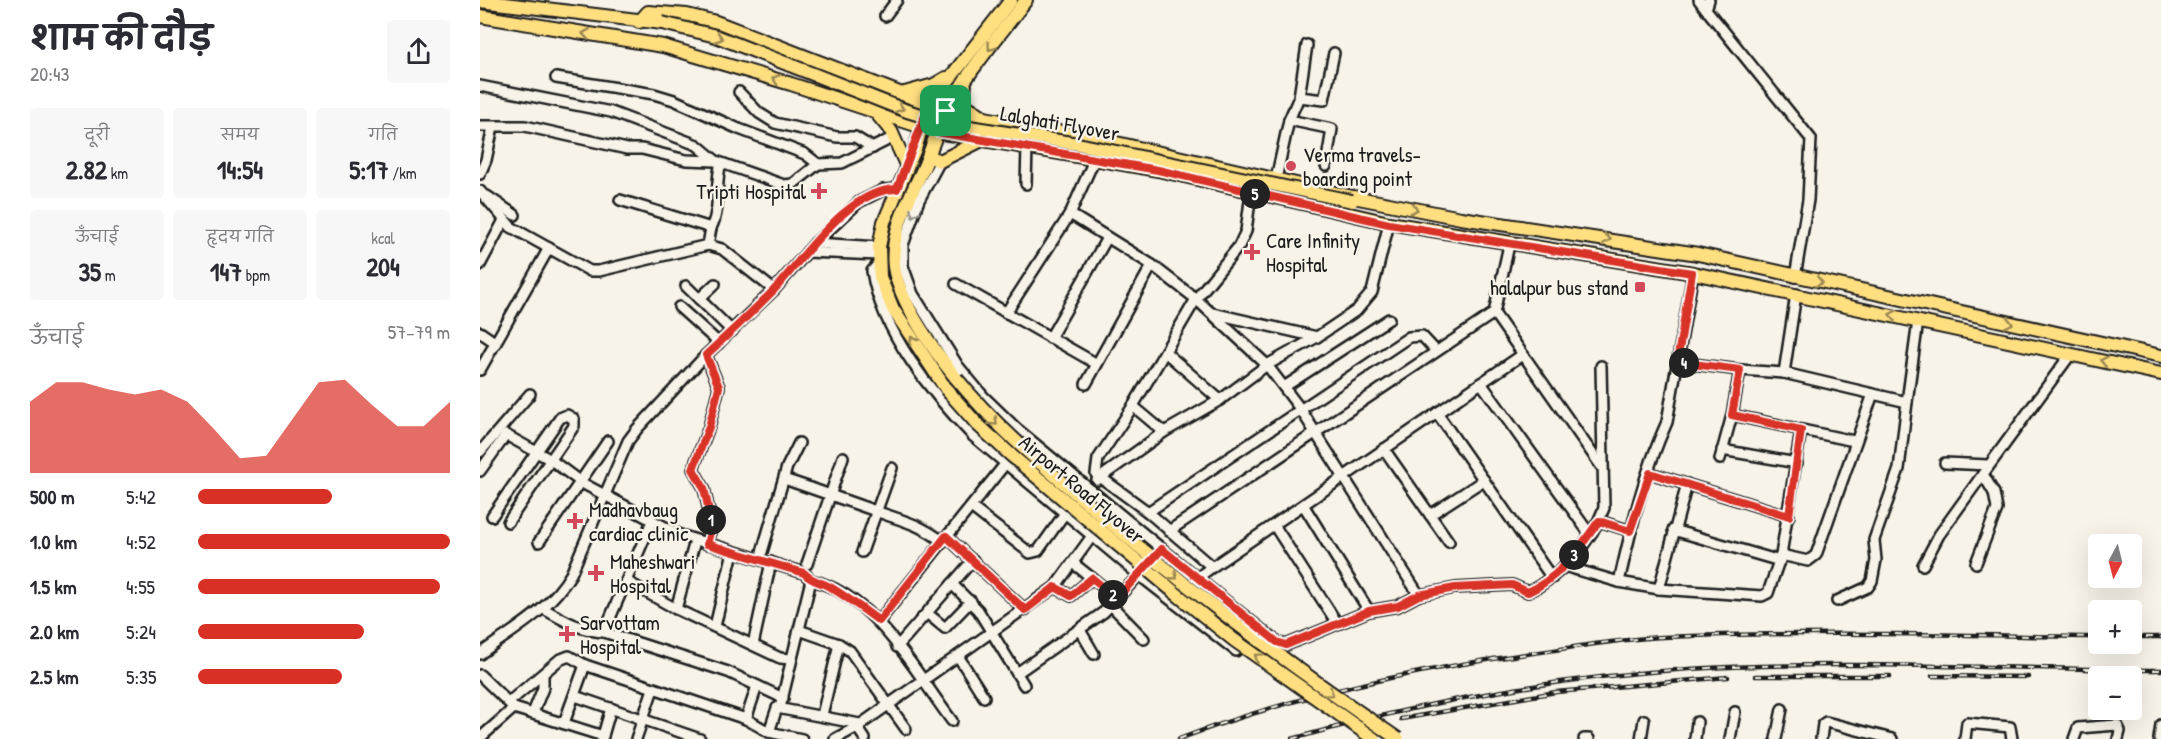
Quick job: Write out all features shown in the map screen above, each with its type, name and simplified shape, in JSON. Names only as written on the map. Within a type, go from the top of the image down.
[{"type":"main road","points":[[879,255],[884,222],[929,105],[950,75],[1011,0]]},
{"type":"main road","points":[[1001,123],[969,109],[963,101],[962,91],[1026,0]]},
{"type":"main road","name":"Lalghati Flyover","points":[[480,1],[662,23],[716,36],[907,111],[950,124],[1078,144],[1352,201],[1378,202]]},
{"type":"main road","points":[[639,21],[648,12],[687,15],[716,22],[946,111],[1001,123],[1099,139],[1378,202],[1491,223],[1676,250],[2161,356]]},
{"type":"main road","points":[[480,16],[663,46],[791,84],[937,132],[1158,170],[1251,194],[1389,224],[1692,273],[2161,374]]},
{"type":"main road","name":"Airport Road Flyover","points":[[979,65],[946,111],[937,132],[935,158],[898,226],[894,269],[907,303],[955,372],[1002,430],[1193,592],[1282,660],[1398,739]]},
{"type":"main road","points":[[900,94],[934,85],[950,75]]},
{"type":"main road","points":[[876,113],[894,137],[907,167]]},
{"type":"main road","points":[[935,158],[982,140]]},
{"type":"main road","name":"Airport Road Flyover","points":[[879,255],[885,290],[893,309],[946,388],[998,444],[1234,640],[1374,739]]},
{"type":"street","points":[[885,16],[897,0]]},
{"type":"street","points":[[1699,0],[1707,4],[1810,139],[1808,200],[1795,277]]},
{"type":"street","points":[[1276,179],[1289,120],[1299,97],[1307,45]]},
{"type":"street","points":[[1299,97],[1324,100],[1334,53]]},
{"type":"street","points":[[556,78],[654,94],[674,100],[739,129],[805,154],[818,164]]},
{"type":"street","points":[[480,86],[611,112],[697,145],[718,162]]},
{"type":"street","points":[[739,92],[765,118],[775,123],[837,137],[855,137],[873,148]]},
{"type":"street","points":[[1289,120],[1332,129],[1326,166]]},
{"type":"street","points":[[480,126],[525,126],[627,149],[642,148],[686,160],[718,162],[787,185],[793,184],[818,164],[842,163],[894,137]]},
{"type":"street","points":[[480,174],[486,160],[493,126]]},
{"type":"street","points":[[1026,184],[1027,147]]},
{"type":"street","points":[[1006,313],[1070,214],[1095,158]]},
{"type":"street","points":[[708,245],[711,228],[719,208],[718,162]]},
{"type":"street","points":[[481,651],[544,609],[560,594],[606,497],[628,441],[706,355],[774,290],[815,243],[859,202],[883,189],[897,189]]},
{"type":"street","points":[[480,191],[515,214]]},
{"type":"street","points":[[480,191],[511,227],[590,271],[599,271],[708,245],[722,249],[774,290]]},
{"type":"street","points":[[1212,567],[1148,512],[1099,477],[1095,469],[1098,459],[1196,299],[1242,240],[1251,194]]},
{"type":"street","points":[[620,200],[711,228]]},
{"type":"street","points":[[1070,214],[1152,266],[1196,299],[1267,365],[1301,411],[1419,595]]},
{"type":"street","points":[[480,265],[504,220]]},
{"type":"street","points":[[1090,489],[1099,477],[1164,432],[1220,400],[1267,365],[1317,337],[1366,301],[1376,280],[1389,224]]},
{"type":"street","points":[[1050,338],[1107,238]]},
{"type":"street","points":[[815,243],[879,255]]},
{"type":"street","points":[[1169,531],[1494,313],[1509,245]]},
{"type":"street","points":[[480,370],[549,248]]},
{"type":"street","points":[[807,252],[879,255]]},
{"type":"street","points":[[879,255],[872,271],[877,296],[914,362],[951,413],[1006,464],[1092,536],[1236,651]]},
{"type":"street","points":[[1086,384],[1152,266]]},
{"type":"street","points":[[1619,582],[1630,531],[1650,473],[1656,443],[1666,422],[1692,273]]},
{"type":"street","points":[[699,298],[715,284]]},
{"type":"street","points":[[956,284],[1097,364]]},
{"type":"street","points":[[686,286],[732,331]]},
{"type":"street","points":[[1784,373],[1796,294]]},
{"type":"street","points":[[679,307],[719,343]]},
{"type":"street","points":[[1210,312],[1317,337]]},
{"type":"street","points":[[1494,313],[1602,466]]},
{"type":"street","points":[[1284,387],[1389,319]]},
{"type":"street","points":[[1837,601],[1868,587],[1872,581],[1876,560],[1874,540],[1899,469],[1918,321]]},
{"type":"street","points":[[480,332],[496,343]]},
{"type":"street","points":[[1148,512],[1409,337],[1422,336],[1436,351]]},
{"type":"street","points":[[1165,352],[1220,400]]},
{"type":"street","points":[[706,355],[719,387],[709,427],[693,469],[704,488],[712,525],[707,544]]},
{"type":"street","points":[[1197,578],[1522,355]]},
{"type":"street","points":[[1923,565],[1939,535],[2070,355]]},
{"type":"street","points":[[1677,362],[1784,373],[1907,402]]},
{"type":"street","points":[[955,372],[998,411],[1197,578],[1277,642],[1286,645],[1369,611],[1398,606],[1419,595],[1455,588],[1512,585],[1528,592],[1552,578],[1599,521],[1604,508],[1601,366]]},
{"type":"street","points":[[1740,370],[1732,415],[1721,454],[1797,463]]},
{"type":"street","points":[[1481,383],[1589,533]]},
{"type":"street","points":[[480,452],[530,394]]},
{"type":"street","points":[[1673,530],[1781,558],[1808,561],[1816,555],[1854,441],[1873,394]]},
{"type":"street","points":[[1132,406],[1164,432]]},
{"type":"street","points":[[1437,413],[1552,578]]},
{"type":"street","points":[[492,516],[560,418],[567,415],[574,419],[574,426],[507,522]]},
{"type":"street","points":[[1732,415],[1854,441]]},
{"type":"street","points":[[1564,566],[1619,582],[1659,589],[1762,596],[1772,587],[1781,558],[1801,430]]},
{"type":"street","points":[[480,471],[506,435],[551,460],[582,483],[652,521],[695,541],[804,573],[811,580],[833,588],[879,621],[952,721]]},
{"type":"street","points":[[539,542],[582,483],[608,441]]},
{"type":"street","points":[[762,552],[784,478],[799,443]]},
{"type":"street","points":[[1384,449],[1449,542]]},
{"type":"street","points":[[807,564],[843,457]]},
{"type":"street","points":[[879,621],[1006,464]]},
{"type":"street","points":[[1945,464],[1986,470]]},
{"type":"street","points":[[862,552],[892,468]]},
{"type":"street","points":[[1976,563],[1997,509],[1986,470]]},
{"type":"street","points":[[1650,473],[1789,516]]},
{"type":"street","points":[[784,478],[877,512],[918,524],[973,560],[1025,610]]},
{"type":"street","points":[[1430,515],[1484,480]]},
{"type":"street","points":[[1659,589],[1687,484]]},
{"type":"street","points":[[500,504],[514,513]]},
{"type":"street","points":[[1304,506],[1369,611]]},
{"type":"street","points":[[971,507],[1030,554],[1038,550],[1065,513]]},
{"type":"street","points":[[604,632],[628,582],[652,521]]},
{"type":"street","points":[[1599,521],[1630,531]]},
{"type":"street","points":[[1274,525],[1337,623]]},
{"type":"street","points":[[835,739],[992,634],[1055,587],[1092,536]]},
{"type":"street","points":[[676,609],[695,541]]},
{"type":"street","points":[[1017,673],[1080,630],[1114,601],[1162,549]]},
{"type":"street","points":[[715,626],[733,552]]},
{"type":"street","points":[[897,647],[973,560]]},
{"type":"street","points":[[753,645],[771,562]]},
{"type":"street","points":[[1073,562],[1114,601],[1144,639]]},
{"type":"street","points":[[1055,587],[1071,596],[1092,578]]},
{"type":"street","points":[[769,732],[783,698],[811,580]]},
{"type":"street","points":[[628,582],[676,609],[780,658],[791,659]]},
{"type":"street","points":[[952,584],[971,601],[1024,685]]},
{"type":"street","points":[[928,614],[945,628],[971,601]]},
{"type":"street","points":[[544,609],[593,632],[604,632],[728,672],[783,698]]},
{"type":"street","points":[[799,630],[839,644],[850,651],[906,729]]},
{"type":"street","points":[[1080,630],[1094,654]]},
{"type":"street","points":[[822,715],[839,644]]},
{"type":"street","points":[[480,738],[559,660],[569,656],[585,665],[746,718],[769,732],[786,738],[802,739]]},
{"type":"street","points":[[958,656],[984,697]]},
{"type":"street","points":[[564,723],[585,665]]},
{"type":"street","points":[[480,675],[512,705],[602,737],[611,708]]},
{"type":"street","points":[[533,713],[543,688],[543,675]]},
{"type":"street","points":[[746,718],[757,686]]},
{"type":"street","points":[[636,739],[653,688]]},
{"type":"street","points":[[575,696],[700,739]]},
{"type":"street","points":[[780,708],[822,715],[858,725],[865,739]]},
{"type":"street","points":[[1776,739],[1782,709]]},
{"type":"street","points":[[1730,739],[1735,712]]},
{"type":"street","points":[[1641,739],[1644,720]]},
{"type":"street","points":[[1695,739],[1697,722]]},
{"type":"street","points":[[1821,739],[1823,724],[1826,722],[1892,739]]},
{"type":"street","points":[[1965,739],[1967,723],[2010,728],[2012,739]]},
{"type":"street","points":[[2074,739],[2078,728],[2117,725],[2120,730],[2118,739]]},
{"type":"street","points":[[2159,739],[2161,725]]},
{"type":"street","points":[[1584,739],[1589,739]]},
{"type":"railway","points":[[1179,739],[1265,710],[1353,686],[1488,660],[1598,643],[1717,635],[2088,637]]},
{"type":"railway","points":[[2142,637],[2161,637]]},
{"type":"railway","points":[[1292,739],[1439,703],[1537,685],[1637,673],[1807,665],[2161,670]]},
{"type":"railway","points":[[1755,676],[1890,676]]},
{"type":"railway","points":[[1932,676],[2028,677]]},
{"type":"railway","points":[[1401,719],[1556,692],[1728,677]]},
{"type":"place","name":"Verma travels- boarding point","points":[[1291,166]]},
{"type":"place","name":"Tripti Hospital","points":[[819,191]]},
{"type":"place","name":"Care Infinity Hospital","points":[[1252,252]]},
{"type":"place","name":"halalpur bus stand","points":[[1640,287]]},
{"type":"place","name":"Madhavbaug cardiac clinic","points":[[575,521]]},
{"type":"place","name":"Maheshwari Hospital","points":[[596,573]]},
{"type":"place","name":"Sarvottam Hospital","points":[[567,634]]},
{"type":"route","points":[[929,105],[946,111],[937,132],[1158,170],[1251,194],[1389,224],[1692,273],[1677,362],[1740,370],[1732,415],[1801,430],[1789,516],[1650,473],[1630,531],[1599,521],[1574,556],[1552,578],[1539,587],[1528,592],[1512,585],[1455,588],[1419,595],[1398,606],[1369,611],[1298,638],[1286,645],[1277,642],[1162,549],[1117,598],[1092,578],[1071,596],[1055,587],[1025,610],[946,536],[879,621],[841,593],[825,584],[811,580],[804,573],[707,544],[712,525],[704,488],[693,469],[697,453],[709,427],[719,387],[706,355],[774,290],[815,243],[859,202],[883,189],[897,189],[915,149],[920,126],[929,105]]}]
